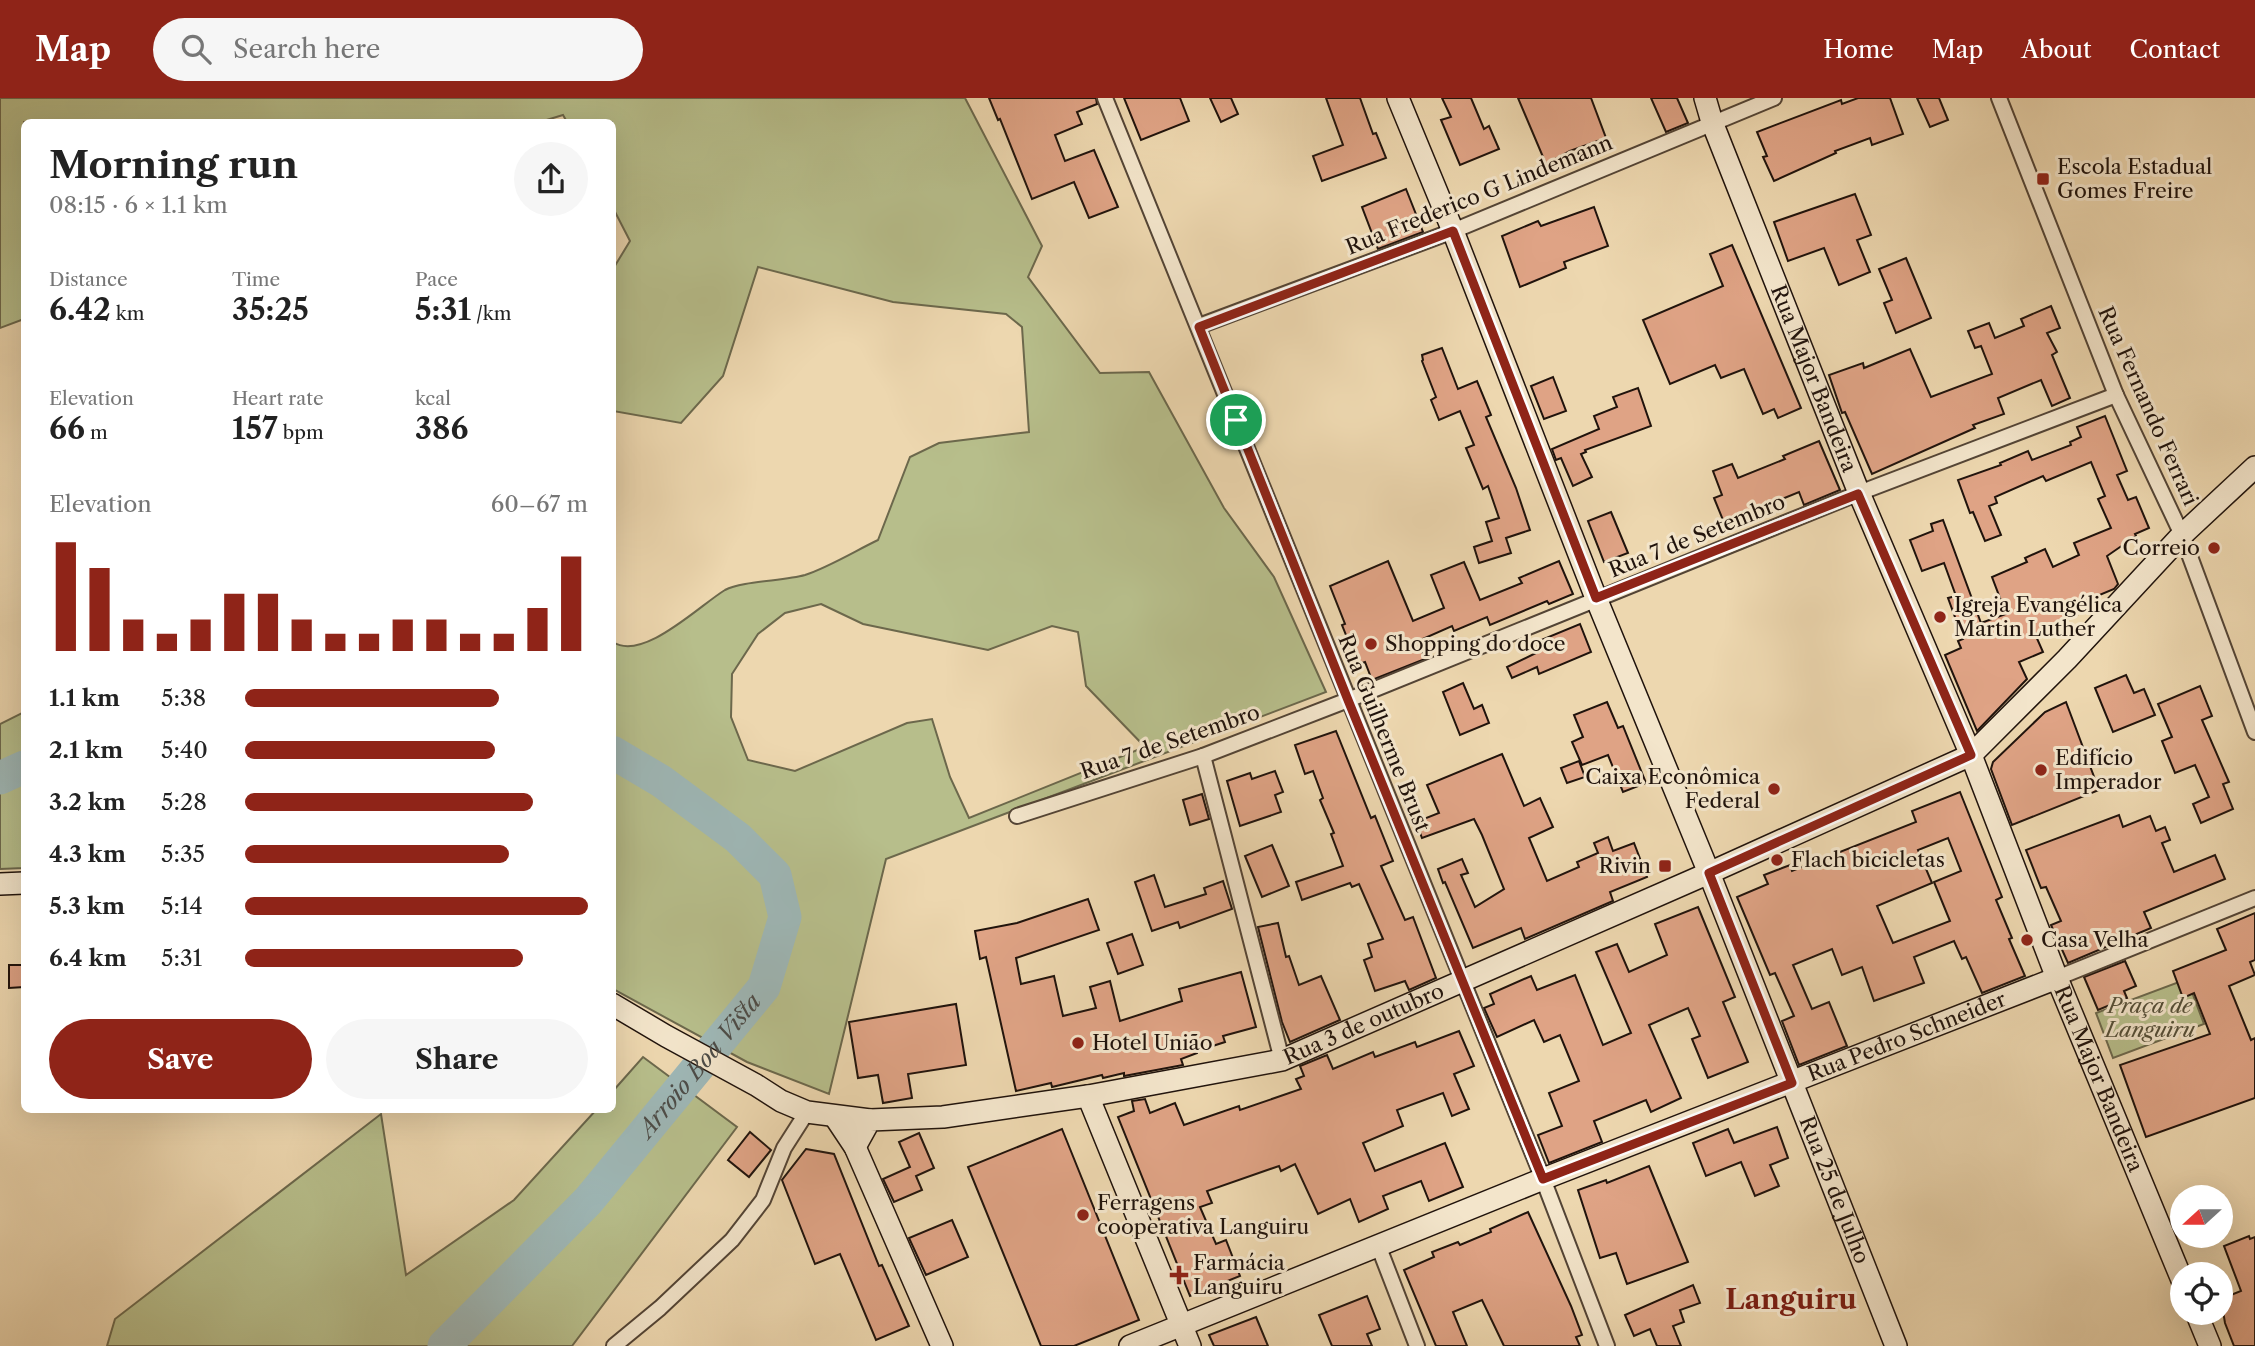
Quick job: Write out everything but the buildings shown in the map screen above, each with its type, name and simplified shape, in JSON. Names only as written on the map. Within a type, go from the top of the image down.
[{"type":"main road","name":"Rua 25 de Julho","points":[[1398,98],[1896,1346]]},
{"type":"main road","name":"Rua Major Bandeira","points":[[1705,98],[1712,122],[1858,494],[1971,755],[2057,978],[2175,1262]]},
{"type":"main road","points":[[1971,755],[2067,659],[2182,536],[2255,467]]},
{"type":"main road","name":"Rua 3 de outubro","points":[[616,1006],[780,1101],[807,1112],[870,1120],[943,1117],[1088,1096],[1282,1060],[1971,755]]},
{"type":"main road","points":[[0,884],[21,883]]},
{"type":"main road","name":"Rua Pedro Schneider","points":[[1130,1346],[1543,1179],[2057,978]]},
{"type":"main road","points":[[1088,1096],[1180,1325],[1191,1346]]},
{"type":"main road","points":[[835,1117],[855,1147],[942,1346]]},
{"type":"main road","points":[[855,1147],[870,1120]]},
{"type":"main road","points":[[2201,1325],[2210,1346]]},
{"type":"street","name":"Rua Guilherme Brust","points":[[1105,98],[1543,1179],[1607,1346]]},
{"type":"street","name":"Rua Frederico G Lindemann","points":[[1199,327],[1453,231],[1774,98]]},
{"type":"street","name":"Rua Fernando Ferrari","points":[[1999,98],[2116,396],[2182,536],[2255,732]]},
{"type":"street","name":"Rua 7 de Setembro","points":[[1017,816],[1203,756],[1858,494],[2116,396]]},
{"type":"street","points":[[1203,756],[1282,1060]]},
{"type":"street","name":"Rua Pedro Schneider","points":[[2057,978],[2255,898]]},
{"type":"street","points":[[614,1346],[660,1308],[732,1240],[763,1200],[784,1148],[807,1112]]},
{"type":"street","points":[[1378,1245],[1417,1346]]},
{"type":"green space","points":[[0,98],[965,98],[1042,246],[1028,277],[1100,373],[1149,372],[1224,508],[1274,577],[1326,692],[886,859],[829,1094],[747,1062],[616,991],[616,643],[625,646],[640,644],[671,629],[725,590],[805,575],[878,540],[910,457],[939,443],[1029,432],[1022,327],[1006,314],[893,302],[758,267],[723,376],[681,423],[616,412],[616,264],[630,241],[616,214],[616,119],[565,119],[563,115],[550,119],[21,119],[21,320],[0,328]],"holes":[[[821,604],[863,624],[988,650],[1052,626],[1078,632],[1086,686],[1145,747],[969,818],[950,777],[932,719],[907,723],[795,771],[748,760],[731,717],[732,674],[758,634],[785,613]]]},
{"type":"green space","points":[[21,714],[21,868],[0,869],[0,724]]},
{"type":"green space","name":"Praça de Languiru","points":[[2187,979],[2204,1024],[2113,1058],[2096,1013]]},
{"type":"green space","points":[[643,1057],[737,1127],[572,1346],[107,1346],[115,1319],[381,1114],[406,1275],[514,1200],[593,1113],[616,1113],[616,1088]]},
{"type":"waterway","name":"Arroio Boa Vista","points":[[444,1346],[588,1201],[764,987],[785,917],[775,875],[738,838],[661,781],[616,754]]},
{"type":"waterway","name":"Arroio Boa Vista","points":[[0,778],[21,768]]},
{"type":"place","name":"Escola Estadual Gomes Freire","points":[[2043,179]]},
{"type":"place","name":"Correio","points":[[2214,548]]},
{"type":"place","name":"Igreja Evangélica Martin Luther","points":[[1940,617]]},
{"type":"place","name":"Shopping do doce","points":[[1371,644]]},
{"type":"place","name":"Edifício Imperador","points":[[2041,770]]},
{"type":"place","name":"Caixa Econômica Federal","points":[[1774,789]]},
{"type":"place","name":"Flach bicicletas","points":[[1777,860]]},
{"type":"place","name":"Rivin","points":[[1665,866]]},
{"type":"place","name":"Casa Velha","points":[[2027,940]]},
{"type":"place","name":"Hotel União","points":[[1078,1043]]},
{"type":"place","name":"Ferragens cooperativa Languiru","points":[[1083,1215]]},
{"type":"place","name":"Farmácia Languiru","points":[[1179,1275]]},
{"type":"district","name":"Languiru","points":[[1791,1299]]},
{"type":"route","points":[[1453,231],[1596,598],[1858,494],[1971,755],[1709,873],[1792,1083],[1543,1179],[1236,420],[1199,327],[1453,231]]}]
